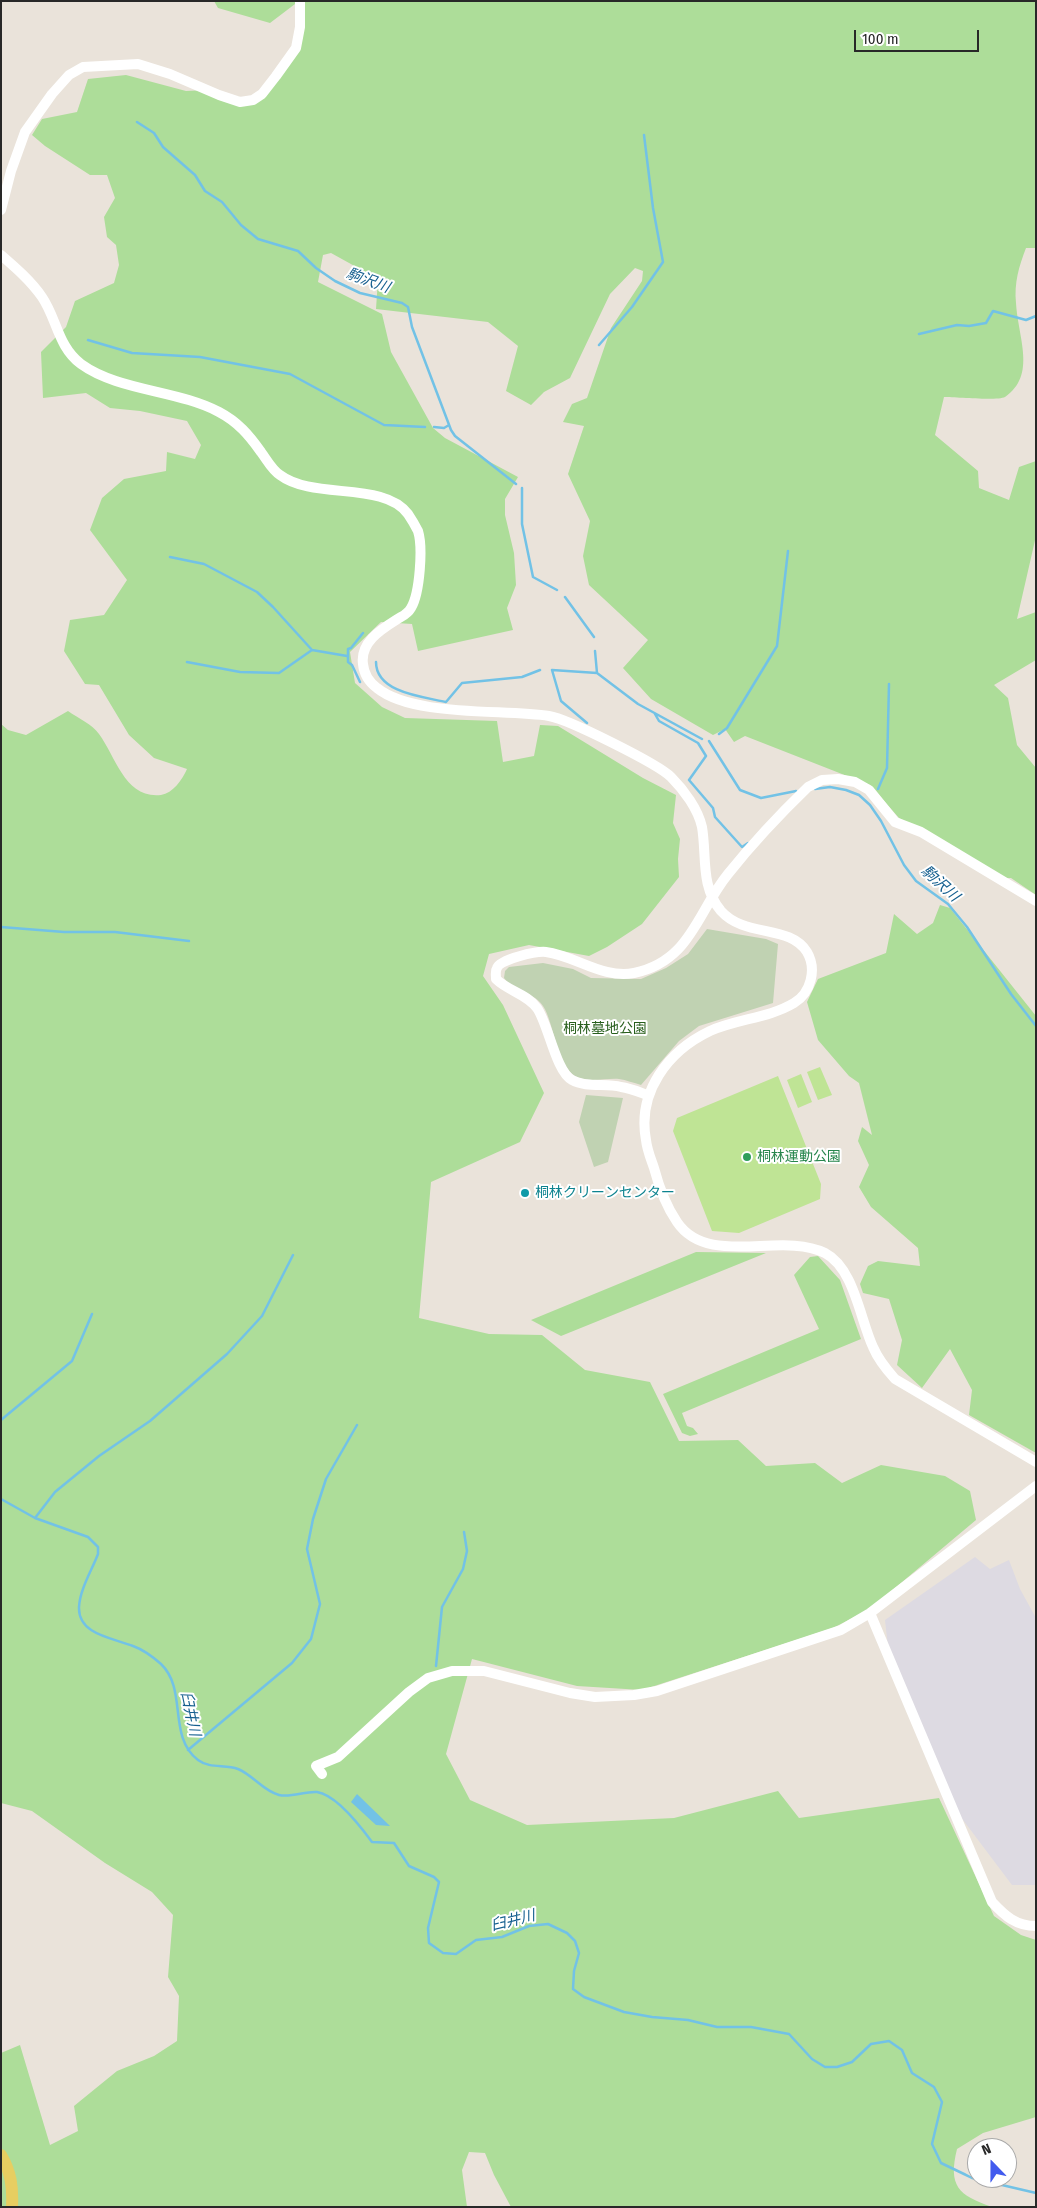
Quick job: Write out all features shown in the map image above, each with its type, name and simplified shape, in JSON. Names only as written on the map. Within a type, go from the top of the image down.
[{"type":"main road","points":[[1,2155],[11,2175],[13,2186],[12,2207]]},
{"type":"street","points":[[1,210],[11,171],[25,132],[52,94],[69,75],[83,67],[138,64],[170,74],[240,102],[253,100],[262,94],[296,48],[300,27],[300,1]]},
{"type":"street","points":[[1,255],[21,272],[40,294],[66,350],[81,364],[117,380],[186,398],[218,412],[239,424],[277,474],[295,483],[386,498],[400,505],[410,517],[419,533],[420,561],[416,593],[411,608],[373,636],[363,651],[362,666],[368,680],[392,699],[431,707],[554,716],[651,763],[669,774],[694,808],[701,821],[706,880],[712,899],[725,916],[737,924],[749,929],[783,935],[801,944],[811,958],[812,968],[809,985],[805,994],[788,1006],[724,1025],[706,1033],[684,1047],[668,1062],[647,1095],[644,1120],[645,1139],[668,1206],[680,1227],[687,1234],[695,1240],[711,1245],[806,1247],[824,1253],[834,1260],[845,1272],[874,1349],[884,1366],[895,1379],[1036,1462]]},
{"type":"street","points":[[647,1095],[621,1087],[580,1083],[570,1079],[562,1068],[537,1008],[527,999],[504,987],[496,979],[497,967],[501,962],[544,952],[595,969],[620,973],[646,970],[663,963],[680,949],[727,875],[808,787],[822,780],[838,779],[855,782],[869,790],[895,822],[921,832],[1036,901]]},
{"type":"street","points":[[322,1774],[316,1766],[338,1757],[409,1692],[428,1678],[452,1671],[484,1671],[570,1693],[595,1697],[634,1695],[657,1691],[777,1653],[841,1630],[870,1613],[1036,1486]]},
{"type":"street","points":[[870,1613],[992,1902],[1004,1916],[1019,1924],[1036,1926]]},
{"type":"shaded area","points":[[975,1557],[990,1569],[1009,1560],[1020,1589],[1036,1618],[1036,1885],[1012,1885],[957,1812],[889,1656],[885,1620]]},
{"type":"green space","points":[[214,1],[299,1],[270,23],[218,8]]},
{"type":"green space","points":[[300,1],[1036,1],[1036,248],[1026,248],[1016,282],[1017,316],[1022,342],[1023,367],[1015,388],[1005,397],[985,399],[944,397],[935,435],[978,471],[979,488],[1009,500],[1019,467],[1036,461],[1036,536],[1017,619],[1036,612],[1036,660],[994,685],[1008,698],[1017,745],[1036,768],[1036,895],[1011,878],[1002,878],[899,818],[870,785],[745,736],[734,742],[725,729],[713,735],[651,699],[623,668],[648,640],[589,585],[583,556],[590,521],[568,474],[584,426],[563,422],[572,404],[587,398],[611,328],[642,281],[643,271],[635,268],[610,294],[570,378],[544,392],[531,405],[506,391],[518,346],[488,322],[376,309],[378,279],[331,253],[323,255],[318,282],[382,314],[391,352],[433,428],[445,438],[518,477],[505,499],[505,515],[514,553],[516,585],[507,608],[513,630],[418,651],[412,624],[381,622],[350,652],[355,683],[382,707],[405,718],[497,721],[503,762],[534,756],[540,725],[558,726],[643,778],[676,795],[673,823],[680,839],[679,877],[642,924],[607,947],[589,956],[529,945],[489,954],[483,976],[503,1005],[544,1093],[520,1142],[431,1182],[419,1318],[489,1334],[542,1335],[585,1370],[650,1382],[679,1441],[738,1440],[766,1466],[815,1463],[842,1483],[881,1465],[945,1476],[970,1491],[976,1520],[870,1609],[833,1628],[642,1690],[577,1686],[472,1659],[446,1754],[470,1800],[527,1825],[674,1818],[778,1791],[799,1818],[939,1798],[994,1916],[1021,1935],[1036,1940],[1036,2117],[983,2133],[975,2138],[967,2138],[967,2143],[957,2149],[954,2172],[958,2187],[971,2198],[992,2207],[511,2207],[485,2153],[469,2152],[462,2170],[467,2207],[1,2207],[1,2053],[20,2045],[50,2145],[78,2131],[74,2106],[117,2071],[154,2056],[177,2041],[179,1996],[168,1977],[173,1915],[152,1892],[105,1863],[32,1811],[1,1803],[1,724],[8,730],[26,735],[68,711],[96,731],[123,775],[130,784],[139,790],[149,794],[161,795],[169,792],[180,782],[187,769],[154,758],[129,735],[99,685],[85,684],[64,651],[70,620],[104,615],[127,580],[90,530],[102,498],[124,479],[166,471],[167,452],[195,459],[201,445],[187,421],[140,411],[110,408],[86,393],[43,398],[41,352],[66,327],[75,301],[114,283],[119,265],[116,245],[107,237],[104,217],[115,198],[107,175],[90,175],[45,146],[32,135],[42,119],[77,112],[88,79],[126,75],[186,91],[208,90],[253,100],[296,48]]},
{"type":"green space","points":[[940,905],[950,908],[1036,1016],[1036,1453],[969,1415],[972,1390],[950,1349],[922,1388],[897,1365],[902,1340],[889,1299],[863,1293],[860,1284],[868,1266],[878,1261],[920,1266],[918,1248],[871,1207],[859,1187],[869,1165],[858,1141],[862,1127],[872,1135],[859,1083],[849,1076],[818,1040],[807,1002],[818,979],[886,953],[894,914],[917,934],[933,923]]},
{"type":"green space","name":"桐林墓地公園","points":[[707,929],[766,939],[778,944],[773,1003],[699,1026],[679,1041],[641,1085],[619,1079],[587,1080],[577,1077],[570,1072],[560,1055],[543,1006],[534,997],[512,986],[504,978],[505,971],[509,967],[543,963],[573,969],[591,978],[641,979],[666,968],[688,954]]},
{"type":"green space","points":[[820,1067],[832,1095],[818,1100],[807,1072]]},
{"type":"green space","points":[[801,1074],[812,1102],[798,1108],[787,1080]]},
{"type":"green space","name":"桐林運動公園","points":[[778,1076],[821,1184],[820,1199],[739,1233],[712,1231],[673,1131],[677,1118]]},
{"type":"green space","points":[[586,1095],[623,1098],[608,1162],[594,1167],[579,1122]]},
{"type":"green space","points":[[696,1252],[766,1253],[561,1336],[531,1320]]},
{"type":"green space","points":[[818,1256],[840,1280],[861,1339],[682,1413],[687,1426],[693,1428],[698,1434],[690,1436],[682,1433],[663,1394],[819,1329],[794,1275],[810,1257]]},
{"type":"water","points":[[357,1794],[390,1826],[376,1825],[351,1802]]},
{"type":"waterway","name":"駒沢川","points":[[137,122],[154,133],[163,147],[195,175],[205,191],[222,202],[241,225],[258,239],[298,251],[316,268],[335,281],[360,293],[402,303],[408,307],[412,327],[451,430],[455,436],[516,484]]},
{"type":"waterway","points":[[599,345],[632,307],[663,262],[653,208],[644,135]]},
{"type":"waterway","points":[[919,334],[957,325],[969,326],[986,323],[993,311],[1026,320],[1036,316]]},
{"type":"waterway","points":[[88,340],[132,353],[200,357],[290,374],[384,425],[425,427]]},
{"type":"waterway","points":[[434,427],[444,428],[449,425]]},
{"type":"waterway","name":"駒沢川","points":[[522,488],[522,524],[533,577],[557,590]]},
{"type":"waterway","points":[[719,734],[727,728],[777,646],[788,551]]},
{"type":"waterway","points":[[170,557],[204,564],[257,592],[312,650],[347,656]]},
{"type":"waterway","name":"駒沢川","points":[[565,597],[594,637]]},
{"type":"waterway","points":[[360,682],[352,665],[348,662],[348,649],[351,648],[363,633]]},
{"type":"waterway","points":[[187,662],[240,672],[279,673],[312,650]]},
{"type":"waterway","name":"駒沢川","points":[[595,651],[597,673],[638,704],[702,739]]},
{"type":"waterway","points":[[376,662],[378,672],[384,681],[392,687],[403,692],[446,702],[462,683],[522,677],[540,670]]},
{"type":"waterway","points":[[587,723],[561,701],[552,670],[597,673]]},
{"type":"waterway","points":[[878,789],[887,768],[889,684]]},
{"type":"waterway","points":[[655,714],[659,721],[698,743],[706,756],[689,780],[713,808],[715,817],[742,847],[748,843]]},
{"type":"waterway","name":"駒沢川","points":[[709,741],[740,790],[761,798],[796,791]]},
{"type":"waterway","name":"駒沢川","points":[[815,789],[830,787],[846,790],[859,795],[870,805],[881,821],[904,865],[916,881],[948,904],[967,927],[1011,994],[1036,1026]]},
{"type":"waterway","points":[[1,927],[64,932],[115,932],[189,941]]},
{"type":"waterway","points":[[35,1518],[55,1492],[99,1456],[150,1421],[227,1354],[262,1316],[293,1255]]},
{"type":"waterway","points":[[1,1420],[72,1361],[92,1314]]},
{"type":"waterway","points":[[188,1750],[292,1663],[311,1639],[320,1604],[307,1549],[313,1519],[326,1479],[357,1425]]},
{"type":"waterway","name":"臼井川","points":[[1,1499],[35,1518],[88,1537],[98,1547],[98,1554],[80,1600],[80,1616],[90,1630],[107,1638],[141,1649],[161,1664],[169,1675],[174,1687],[183,1739],[189,1750],[198,1760],[207,1764],[238,1769],[268,1790],[279,1795],[288,1796],[312,1792],[325,1794],[348,1812],[372,1842],[394,1843],[409,1866],[434,1877],[439,1882],[428,1928],[429,1943],[443,1953],[456,1954],[476,1940],[502,1937],[529,1926],[548,1924],[567,1933],[575,1941],[579,1953],[574,1971],[573,1989],[584,1997],[624,2012],[688,2020],[717,2027],[751,2027],[789,2034],[812,2059],[825,2067],[837,2067],[852,2062],[871,2044],[889,2041],[902,2050],[912,2073],[934,2087],[942,2102],[932,2144],[941,2163],[972,2178],[1036,2193]]},
{"type":"waterway","points":[[436,1666],[442,1607],[463,1569],[467,1551],[464,1532]]},
{"type":"place","name":"桐林運動公園","points":[[747,1157]]},
{"type":"place","name":"桐林クリーンセンター","points":[[525,1193]]}]
